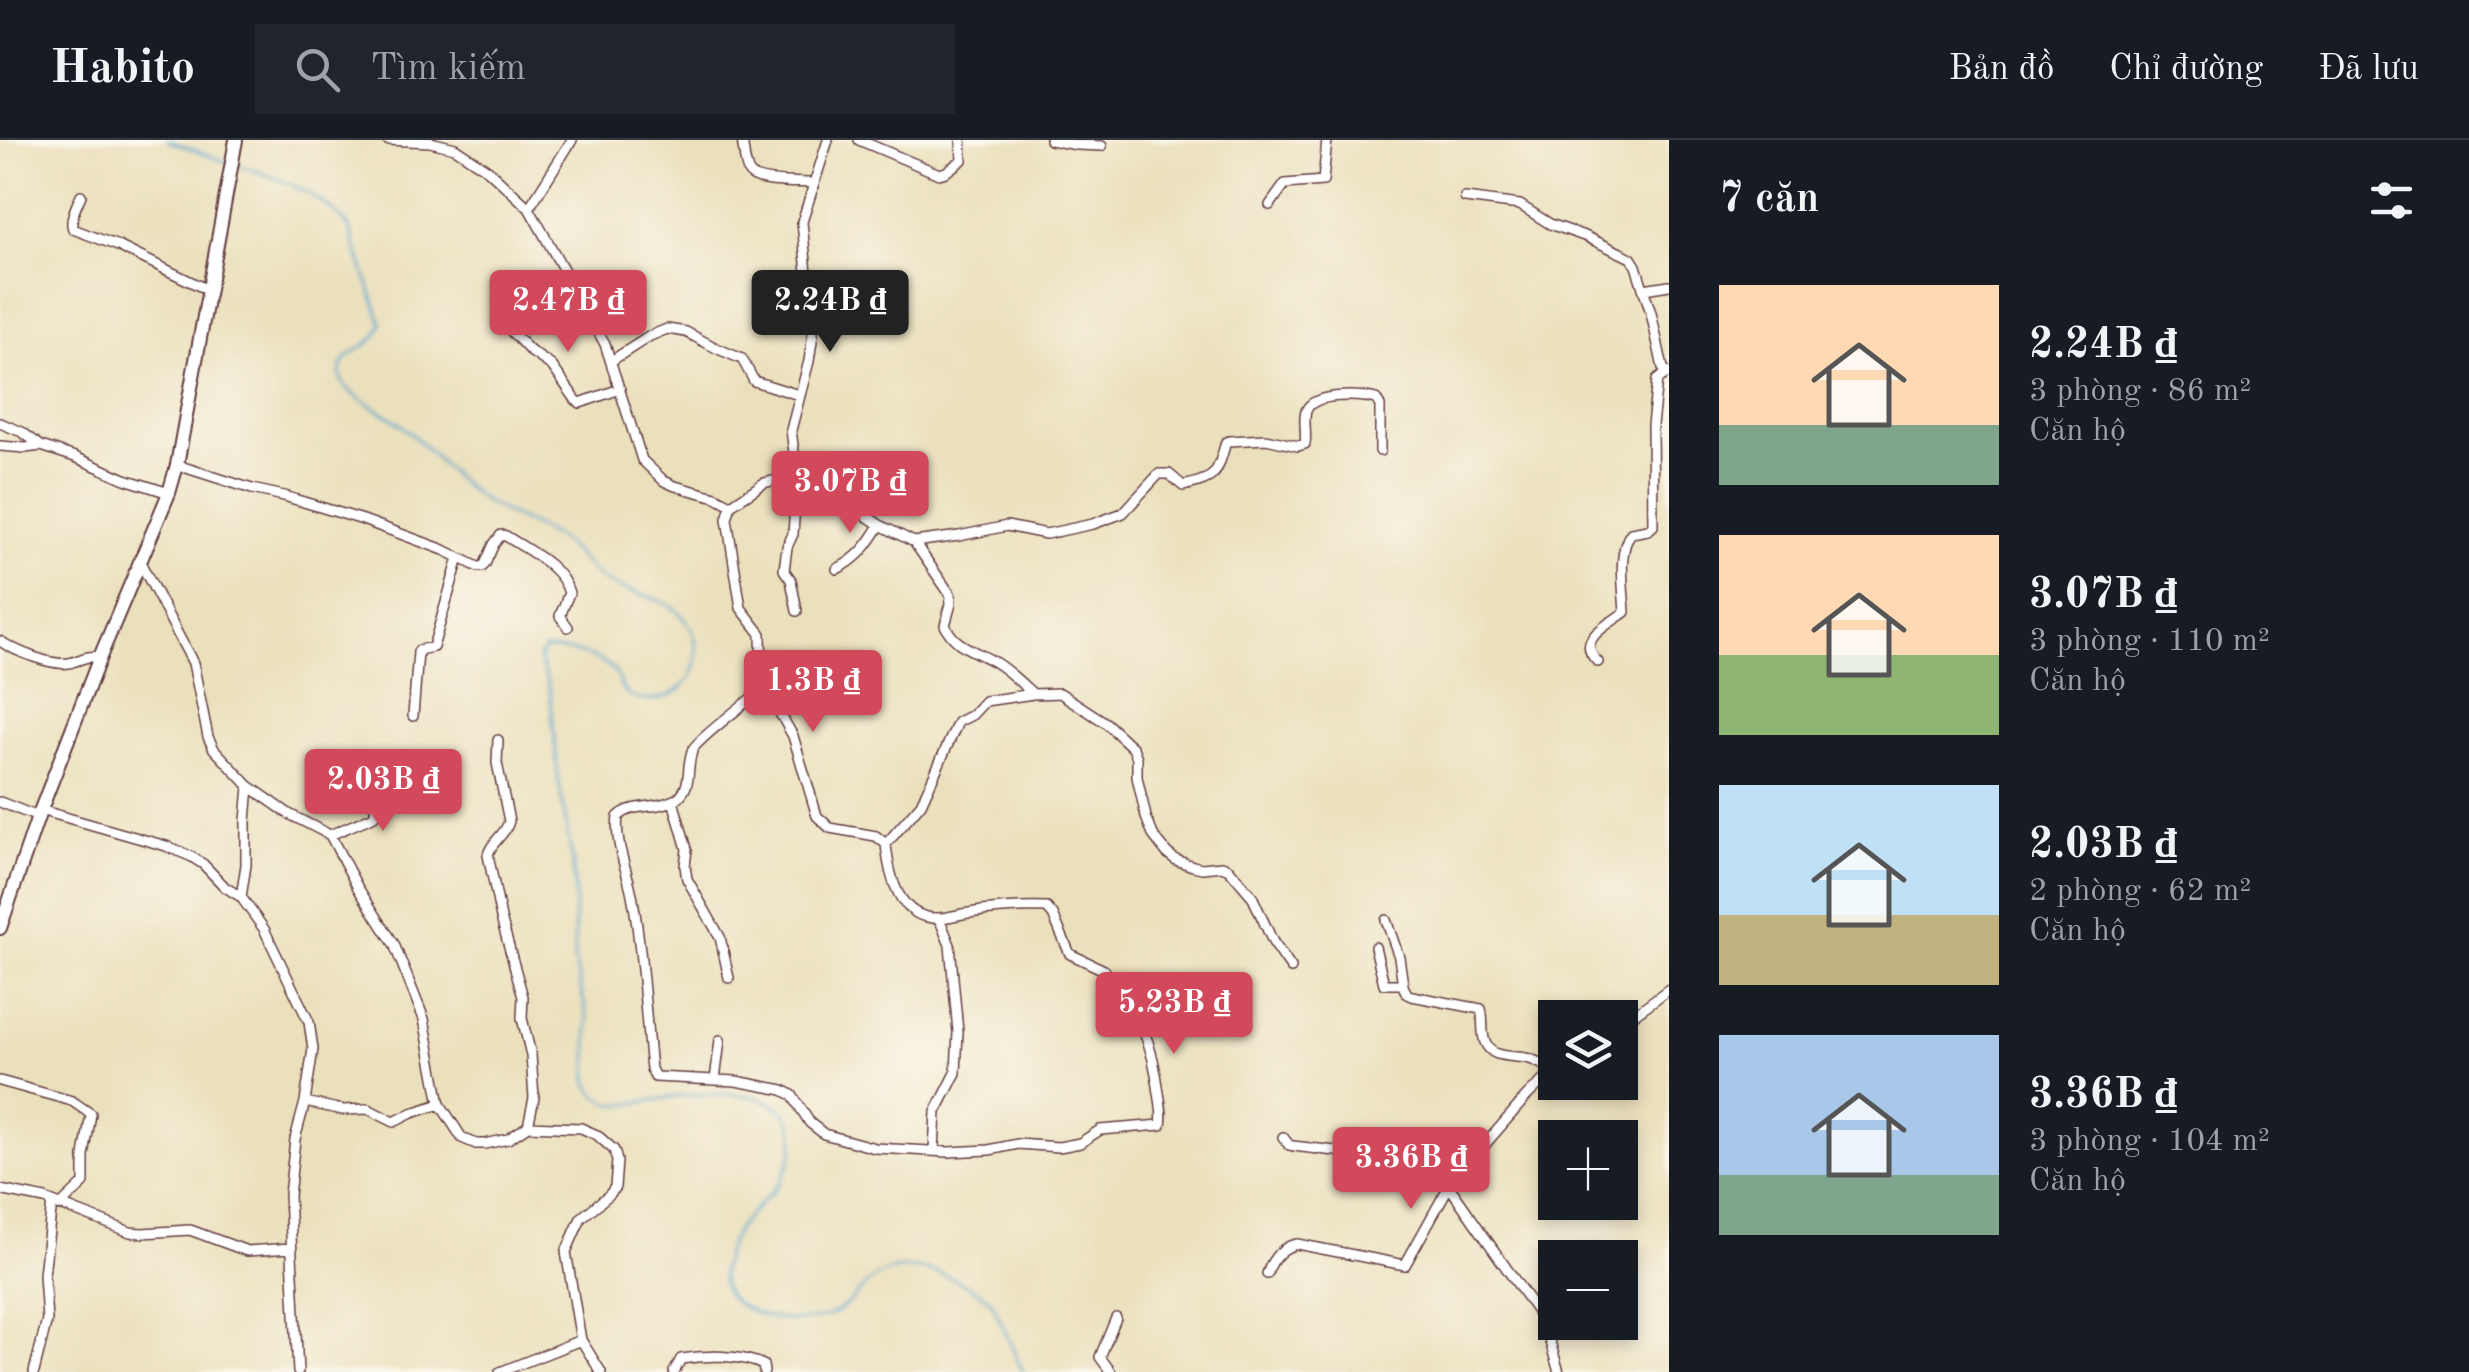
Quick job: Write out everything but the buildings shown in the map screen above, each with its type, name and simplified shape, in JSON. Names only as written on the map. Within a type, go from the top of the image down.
[{"type":"street","points":[[0,928],[39,814],[169,493],[236,140]]},
{"type":"street","points":[[387,140],[456,148],[488,170],[529,208],[605,344],[640,457],[664,481],[731,505]]},
{"type":"street","points":[[529,208],[572,140]]},
{"type":"street","points":[[742,140],[747,169],[753,177],[814,183]]},
{"type":"street","points":[[797,611],[791,580],[784,570],[793,534],[797,475],[791,430],[813,334],[801,230],[828,140]]},
{"type":"street","points":[[859,140],[938,174],[962,160],[961,140]]},
{"type":"street","points":[[1050,140],[1102,146]]},
{"type":"street","points":[[1270,205],[1285,184],[1323,181],[1327,140]]},
{"type":"street","points":[[81,195],[71,224],[73,229],[118,246],[208,290]]},
{"type":"street","points":[[1464,198],[1520,205],[1550,224],[1631,258],[1644,289],[1661,364],[1668,373],[1657,380],[1652,418],[1653,526],[1631,534],[1626,541],[1624,612],[1595,633],[1590,651],[1598,662]]},
{"type":"street","points":[[1644,289],[1669,285]]},
{"type":"street","points":[[508,327],[530,351],[552,366],[580,404],[620,389]]},
{"type":"street","points":[[611,361],[656,332],[680,330],[742,359],[754,381],[798,395]]},
{"type":"street","points":[[914,542],[1007,526],[1046,534],[1110,519],[1124,513],[1159,474],[1169,474],[1183,486],[1214,475],[1229,440],[1304,444],[1305,414],[1318,400],[1348,395],[1376,399],[1380,451]]},
{"type":"street","points":[[0,423],[42,446],[169,493]]},
{"type":"street","points":[[0,446],[42,446]]},
{"type":"street","points":[[176,465],[354,517],[482,567],[497,538],[506,536],[563,578],[569,594],[560,616],[568,627]]},
{"type":"street","points":[[764,688],[694,747],[682,793],[673,801],[625,810],[616,823],[637,925],[651,1069],[656,1077],[748,1082],[783,1090],[797,1101],[810,1123],[832,1137],[875,1148],[960,1152],[1018,1144],[1073,1145],[1100,1130],[1157,1126],[1162,1122],[1156,1066],[1141,1021],[1104,970],[1070,954],[1049,909],[1007,909],[938,918],[914,913],[900,898],[888,866],[886,844],[876,836],[836,831],[820,820],[793,736],[764,688],[761,634],[740,605],[727,519],[731,505],[764,483],[797,475],[914,542],[950,594],[945,625],[950,635],[958,644],[1003,668],[1034,694]]},
{"type":"street","points":[[837,569],[863,550],[880,524]]},
{"type":"street","points":[[413,716],[418,652],[432,648],[460,558]]},
{"type":"street","points":[[140,562],[194,663],[210,743],[249,786],[289,814],[330,835],[400,956],[424,1019],[440,1104],[462,1138],[476,1144],[508,1139],[528,1126],[589,1130],[617,1155],[615,1187],[581,1218],[566,1252],[581,1340],[601,1372]]},
{"type":"street","points":[[0,641],[28,656],[59,662],[100,657]]},
{"type":"street","points":[[886,844],[922,804],[958,722],[972,715],[985,701],[1034,694],[1065,695],[1133,748],[1138,758],[1140,799],[1153,836],[1166,854],[1202,868],[1229,869],[1252,896],[1273,942],[1291,968]]},
{"type":"street","points":[[498,740],[508,821],[488,855],[523,997],[522,1018],[531,1055],[534,1098],[528,1126]]},
{"type":"street","points":[[330,835],[374,816],[374,783],[384,772]]},
{"type":"street","points":[[242,898],[249,786]]},
{"type":"street","points":[[673,801],[686,845],[687,879],[720,937],[729,978]]},
{"type":"street","points":[[0,802],[114,829],[180,851],[203,864],[242,898],[264,929],[312,1032],[313,1049],[295,1138],[289,1196],[298,1372]]},
{"type":"street","points":[[934,1151],[937,1109],[956,1073],[958,1026],[950,945],[938,918]]},
{"type":"street","points":[[1386,920],[1407,994],[1481,1009],[1485,1043],[1492,1052],[1538,1063]]},
{"type":"street","points":[[1375,947],[1384,984],[1403,985]]},
{"type":"street","points":[[1638,1012],[1669,988]]},
{"type":"street","points":[[715,1080],[720,1040]]},
{"type":"street","points":[[0,1081],[72,1101],[91,1114],[84,1183],[56,1204],[44,1275],[47,1320],[34,1372]]},
{"type":"street","points":[[1266,1274],[1275,1256],[1297,1244],[1404,1265],[1448,1186],[1538,1086]]},
{"type":"street","points":[[305,1102],[343,1110],[368,1109],[394,1122],[440,1104]]},
{"type":"street","points":[[1283,1137],[1294,1146],[1382,1156],[1448,1186],[1544,1322],[1558,1372]]},
{"type":"street","points":[[0,1190],[31,1195],[136,1233],[190,1230],[241,1250],[290,1248]]},
{"type":"street","points":[[1111,1372],[1100,1357],[1116,1318]]},
{"type":"street","points":[[500,1372],[581,1340]]},
{"type":"street","points":[[674,1372],[680,1359],[700,1358],[754,1361],[762,1365],[764,1372]]},
{"type":"waterway","points":[[167,140],[229,163]]},
{"type":"waterway","points":[[237,165],[298,188],[327,206],[349,227],[382,324],[375,337],[345,360],[341,373],[345,387],[407,430],[480,498],[560,540],[605,581],[668,604],[685,619],[693,634],[697,651],[691,676],[678,690],[657,699],[629,696],[615,672],[588,655],[545,649],[539,658],[550,690],[558,777],[572,858],[574,958],[588,1021],[588,1083],[597,1096],[611,1104],[716,1094],[764,1100],[782,1110],[793,1131],[788,1164],[774,1189],[737,1230],[724,1260],[725,1290],[741,1306],[783,1320],[813,1319],[838,1311],[878,1276],[891,1270],[921,1269],[951,1278],[991,1300],[1023,1372]]}]
